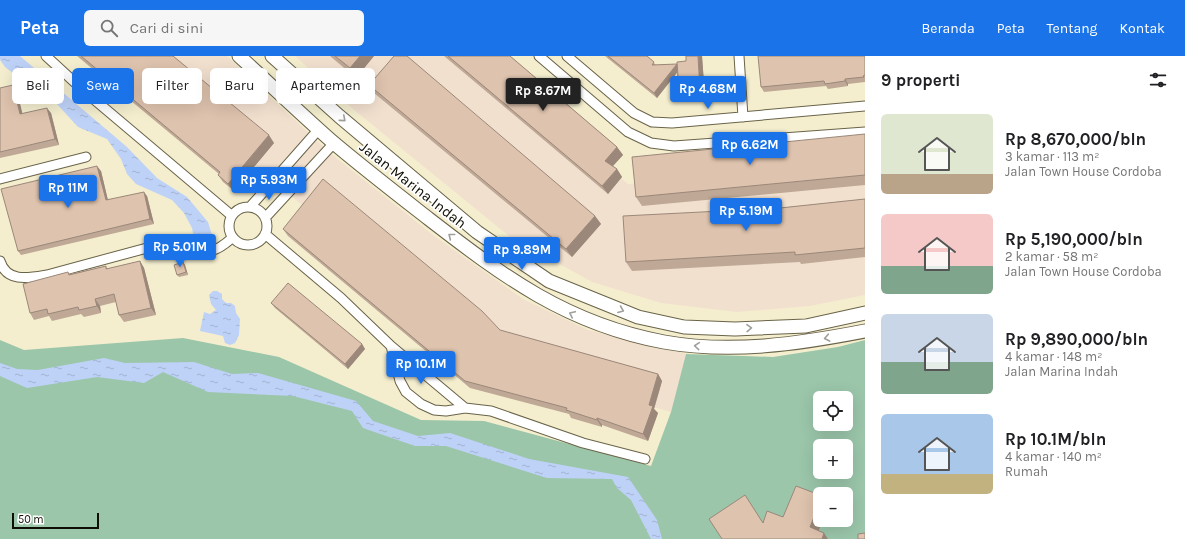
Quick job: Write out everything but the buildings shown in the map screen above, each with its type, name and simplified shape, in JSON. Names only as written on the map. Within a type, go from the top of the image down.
[{"type":"main road","name":"Jalan Marina Indah","points":[[239,56],[334,143],[367,171],[490,266],[547,302],[588,321],[663,342],[706,346],[766,347],[810,342],[865,331]]},
{"type":"main road","name":"Jalan Marina Indah","points":[[272,56],[339,116],[471,228],[550,281],[638,316],[684,327],[736,329],[806,326],[865,313]]},
{"type":"street","points":[[46,56],[83,90],[231,215]]},
{"type":"street","points":[[539,56],[628,132],[651,143],[674,146],[865,132]]},
{"type":"street","points":[[566,56],[634,113],[652,122],[672,124],[865,106]]},
{"type":"street","points":[[739,56],[743,117]]},
{"type":"street","points":[[250,206],[319,129]]},
{"type":"street","points":[[265,218],[334,143]]},
{"type":"street","points":[[0,179],[86,158]]},
{"type":"street","points":[[250,206],[260,210],[265,218],[267,226],[265,234],[254,244],[246,245],[238,242],[232,238],[229,230],[231,215],[240,208],[250,206]]},
{"type":"street","points":[[265,234],[341,298],[391,346],[465,408]]},
{"type":"street","points":[[0,261],[2,267],[8,275],[18,278],[28,278],[47,275],[158,245],[175,244],[207,252],[221,248],[232,238]]},
{"type":"street","points":[[391,346],[397,373],[406,392],[421,404],[434,410],[446,411],[465,408],[491,411],[583,443],[645,459]]},
{"type":"shaded area","points":[[127,56],[227,56],[240,68],[210,68],[210,104],[268,104],[268,95],[276,102],[276,104],[278,104],[329,152],[433,235],[523,299],[588,330],[686,354],[671,412],[484,360],[183,104],[202,104],[202,68],[142,69]]},
{"type":"shaded area","points":[[295,56],[473,56],[628,184],[865,168],[865,295],[810,306],[737,312],[661,303],[592,282],[509,236],[348,104],[375,104],[375,68],[308,68]]},
{"type":"green space","points":[[183,338],[279,357],[421,420],[484,421],[651,466],[671,412],[686,354],[773,357],[838,347],[865,340],[865,539],[0,539],[0,340],[24,350]]},
{"type":"water","points":[[0,56],[20,56],[34,68],[12,68],[12,72],[5,67],[0,60]]},
{"type":"water","points":[[64,93],[72,100],[72,104],[76,104],[127,147],[157,178],[187,197],[208,222],[214,242],[200,242],[194,238],[192,228],[184,213],[172,200],[136,184],[127,174],[121,159],[107,139],[78,127],[57,104],[64,104]]},
{"type":"water","points":[[213,291],[217,291],[222,294],[222,299],[226,303],[231,303],[235,306],[236,313],[240,319],[239,335],[235,343],[230,345],[225,343],[223,336],[200,331],[204,312],[210,314],[216,310],[211,304],[209,295]]},
{"type":"water","points":[[104,358],[125,363],[194,362],[232,374],[258,373],[356,401],[373,421],[418,436],[450,433],[529,459],[628,477],[657,520],[662,539],[651,539],[631,500],[617,488],[612,479],[547,478],[446,446],[415,446],[363,428],[352,411],[293,396],[208,392],[163,372],[144,383],[97,377],[27,388],[0,376],[0,363],[17,369],[38,370]]}]
